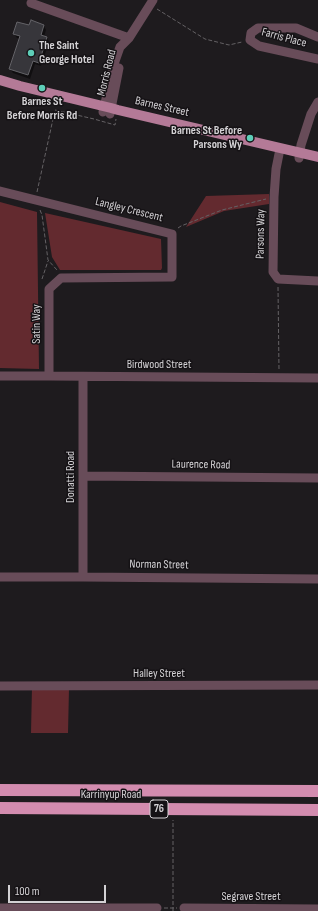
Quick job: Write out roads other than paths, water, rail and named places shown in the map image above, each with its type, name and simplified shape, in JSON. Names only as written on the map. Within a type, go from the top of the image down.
[{"type":"highway","name":"Karrinyup Road","points":[[0,790],[318,791]]},
{"type":"highway","name":"Karrinyup Road","points":[[0,808],[318,810]]},
{"type":"main road","name":"Barnes Street","points":[[0,80],[107,110]]},
{"type":"main road","name":"Barnes Street","points":[[0,86],[17,92],[107,110],[118,110],[279,151],[318,157]]},
{"type":"main road","name":"Barnes Street","points":[[299,155],[318,162]]},
{"type":"street","name":"Morris Road","points":[[107,110],[116,58],[120,47],[129,38],[151,2]]},
{"type":"street","points":[[31,3],[129,38]]},
{"type":"street","name":"Farris Place","points":[[318,37],[296,28],[258,28],[251,33],[250,40],[259,46],[318,59]]},
{"type":"street","points":[[299,155],[311,114],[318,102]]},
{"type":"street","name":"Parsons Way","points":[[279,151],[274,197],[272,272],[278,279],[318,280]]},
{"type":"street","name":"Langley Crescent","points":[[0,191],[172,234],[172,277],[61,278]]},
{"type":"street","name":"Satin Way","points":[[49,376],[49,289],[61,278]]},
{"type":"street","name":"Birdwood Street","points":[[0,376],[318,378]]},
{"type":"street","name":"Donatti Road","points":[[83,377],[83,577]]},
{"type":"street","name":"Laurence Road","points":[[83,476],[318,478]]},
{"type":"street","name":"Norman Street","points":[[0,577],[318,579]]},
{"type":"street","name":"Halley Street","points":[[0,686],[318,685]]},
{"type":"street","points":[[0,908],[157,908]]},
{"type":"street","name":"Segrave Street","points":[[184,908],[318,909]]},
{"type":"place","name":"The Saint George Hotel","points":[[31,53]]},
{"type":"place","name":"Barnes St Before Morris Rd","points":[[42,88]]},
{"type":"place","name":"Barnes St Before Parsons Wy","points":[[250,138]]}]
